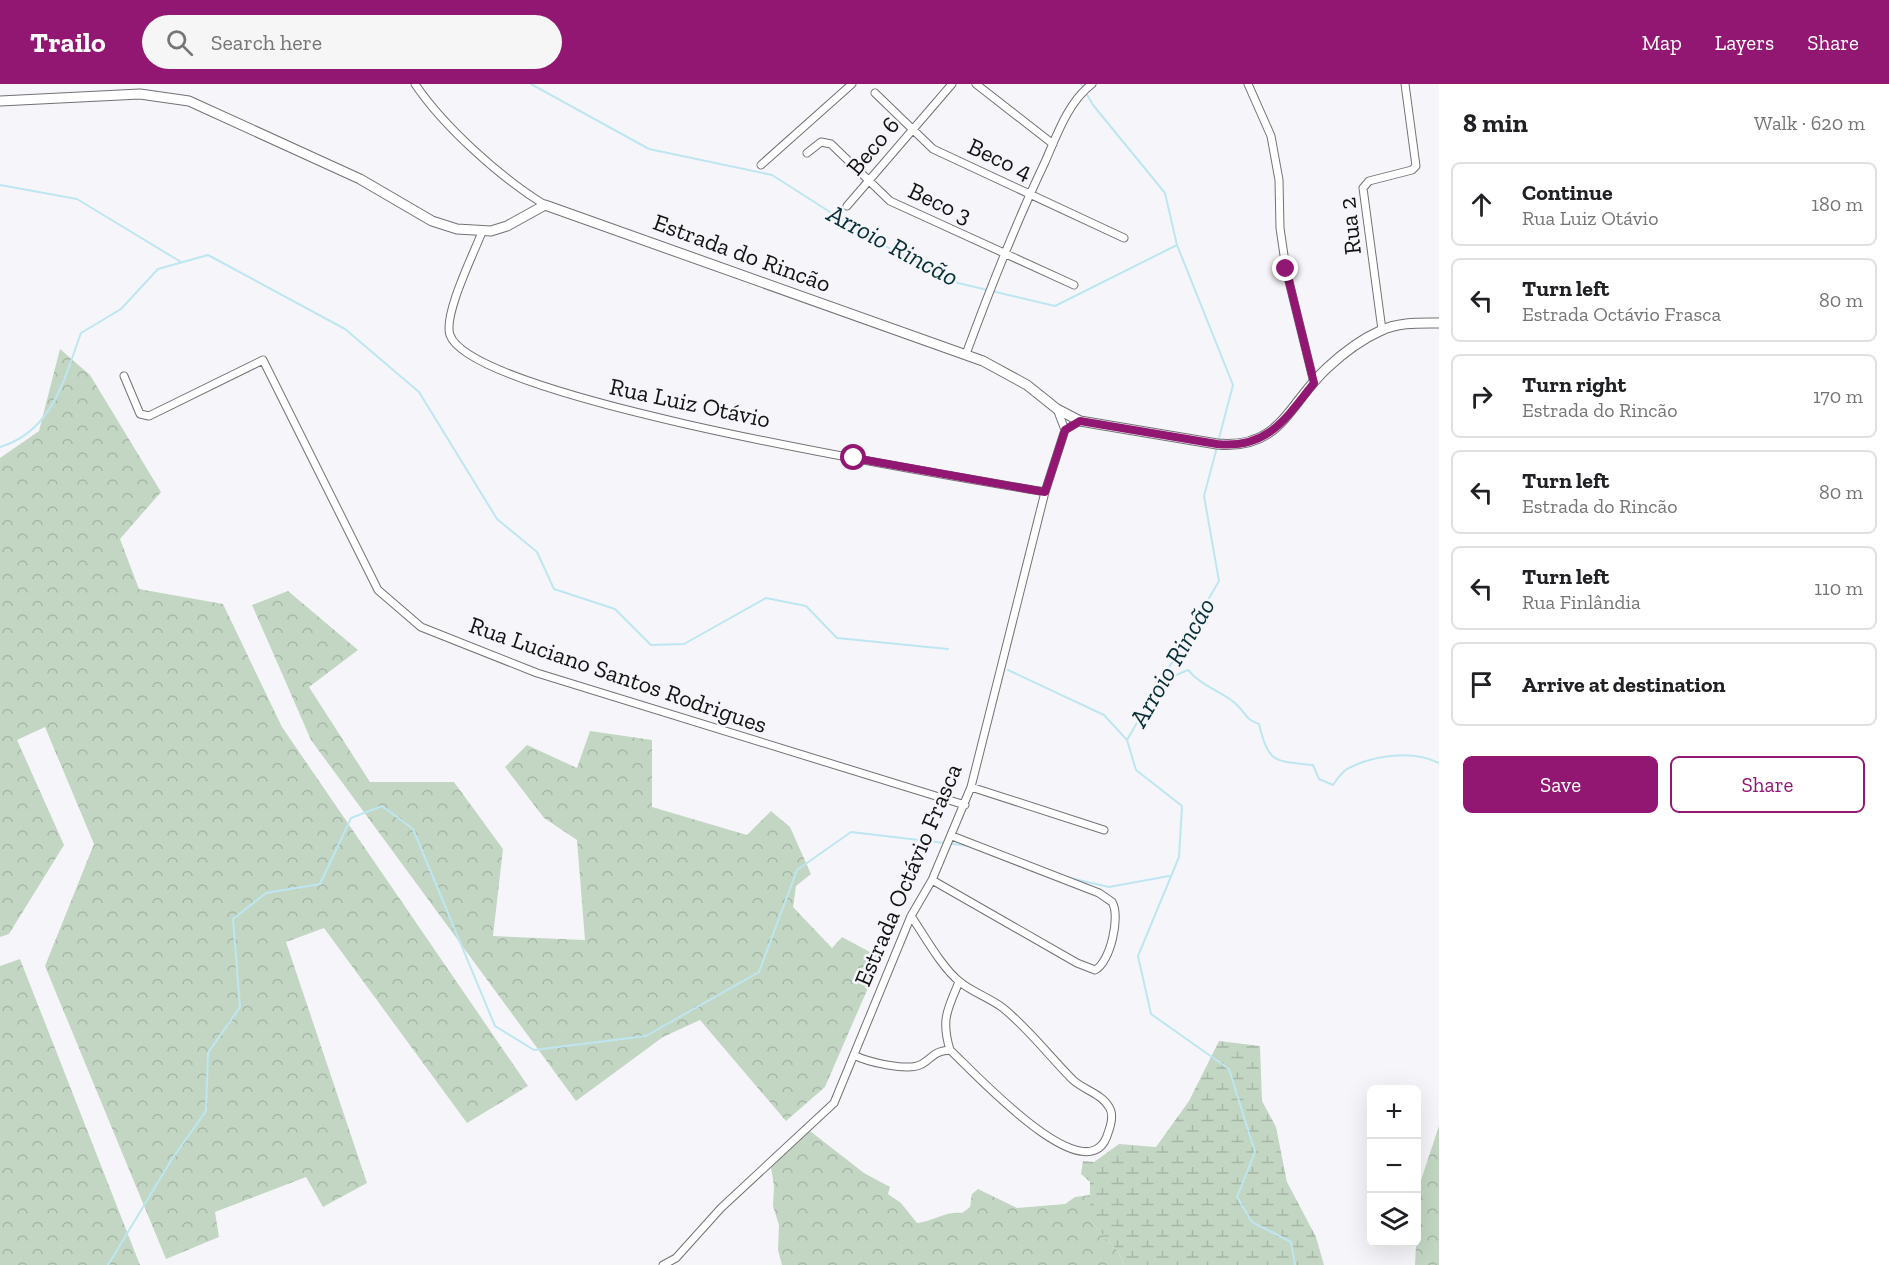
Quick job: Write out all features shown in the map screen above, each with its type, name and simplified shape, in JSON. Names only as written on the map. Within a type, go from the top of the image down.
[{"type":"street","points":[[415,84],[477,153],[518,189],[545,205]]},
{"type":"street","points":[[761,165],[852,84]]},
{"type":"street","name":"Beco 6","points":[[847,206],[952,84]]},
{"type":"street","points":[[976,84],[1053,144]]},
{"type":"street","points":[[966,354],[1003,253],[1053,144],[1079,95],[1092,84]]},
{"type":"street","points":[[1248,84],[1271,136],[1279,180],[1280,228],[1286,269],[1314,383]]},
{"type":"street","name":"Rua 2","points":[[1382,330],[1363,188],[1369,181],[1412,170],[1416,166],[1404,84]]},
{"type":"street","name":"Beco 4","points":[[875,93],[933,149],[1124,238]]},
{"type":"street","points":[[0,101],[140,94],[189,101],[360,179],[432,221],[457,229],[482,232],[507,226],[545,205]]},
{"type":"street","name":"Beco 3","points":[[807,153],[821,142],[826,142],[890,201],[1074,285]]},
{"type":"street","name":"Estrada do Rincão","points":[[545,205],[966,354],[1027,385],[1057,409],[1080,421],[1237,446],[1255,441],[1277,428],[1327,368],[1382,330],[1411,323],[1439,323]]},
{"type":"street","name":"Rua Luiz Otávio","points":[[482,232],[448,324],[454,342],[468,356],[516,377],[576,398],[655,418],[854,458],[1045,492]]},
{"type":"street","name":"Rua Luciano Santos Rodrigues","points":[[124,376],[140,414],[149,416],[263,360],[378,590],[421,627],[537,673],[965,805]]},
{"type":"street","points":[[1057,409],[1065,430],[1080,421]]},
{"type":"street","name":"Estrada Octávio Frasca","points":[[663,1265],[676,1258],[721,1208],[834,1103],[911,916],[932,880],[965,805],[1045,492],[1065,430]]},
{"type":"street","points":[[971,787],[1104,830]]},
{"type":"street","points":[[932,880],[1077,963],[1095,970],[1104,962],[1116,924],[1112,902],[1099,893],[952,836]]},
{"type":"street","points":[[911,916],[959,982],[1002,1007],[1084,1090],[1103,1099],[1111,1108],[1112,1122],[1106,1142],[1095,1151],[1086,1154],[1047,1138],[950,1050],[945,1031],[945,1014],[959,982]]},
{"type":"street","points":[[854,1055],[909,1069],[922,1064],[934,1052],[950,1050]]},
{"type":"green space","points":[[60,349],[90,375],[161,492],[120,539],[139,589],[223,604],[282,727],[528,1086],[467,1123],[324,928],[286,942],[367,1183],[323,1207],[306,1177],[215,1212],[219,1237],[166,1259],[45,966],[94,844],[45,727],[17,740],[64,845],[9,934],[0,937],[0,458],[39,431]]},
{"type":"green space","points":[[288,591],[358,650],[309,687],[370,782],[454,782],[503,849],[493,936],[585,940],[577,840],[544,818],[505,767],[527,745],[577,768],[590,731],[652,740],[652,807],[747,835],[771,811],[790,827],[811,874],[796,886],[793,907],[832,948],[842,937],[881,958],[825,1087],[786,1121],[700,1020],[663,1037],[576,1101],[311,740],[252,605]]},
{"type":"green space","points":[[20,959],[140,1265],[0,1265],[0,966]]},
{"type":"green space","points":[[1219,1041],[1260,1046],[1262,1101],[1276,1127],[1287,1182],[1316,1237],[1324,1265],[1124,1265],[1118,1251],[1090,1221],[1090,1182],[1081,1174],[1083,1161],[1094,1162],[1119,1144],[1156,1147],[1189,1101]]},
{"type":"green space","points":[[1439,1126],[1439,1265],[1415,1265],[1416,1247],[1421,1247],[1421,1180]]},
{"type":"green space","points":[[810,1131],[864,1173],[890,1187],[888,1194],[901,1203],[917,1223],[950,1213],[962,1213],[970,1207],[972,1194],[978,1189],[1017,1208],[1065,1204],[1075,1197],[1090,1195],[1090,1221],[1118,1251],[1124,1265],[782,1265],[778,1250],[779,1225],[773,1206],[774,1186],[771,1167]]},
{"type":"waterway","name":"Arroio Rincão","points":[[531,84],[649,149],[772,175],[877,242],[958,283],[1055,306],[1177,245],[1233,385],[1218,442]]},
{"type":"waterway","points":[[1081,84],[1093,105],[1165,193],[1177,245]]},
{"type":"waterway","points":[[0,185],[77,199],[181,262]]},
{"type":"waterway","points":[[0,447],[33,429],[44,416],[62,385],[81,333],[121,309],[158,269],[208,255],[345,329],[419,392],[497,519],[537,552],[554,589],[615,609],[651,645],[684,644],[766,598],[806,606],[837,638],[948,649]]},
{"type":"waterway","name":"Arroio Rincão","points":[[1217,447],[1204,496],[1219,581],[1127,740],[1136,770],[1182,806],[1179,857],[1138,956],[1151,1014],[1229,1069],[1255,1152],[1237,1197],[1252,1222],[1291,1242],[1295,1265]]},
{"type":"waterway","points":[[1008,670],[1104,715],[1127,740]]},
{"type":"waterway","points":[[1160,682],[1188,670],[1201,682],[1233,701],[1248,718],[1259,724],[1266,747],[1275,758],[1290,763],[1313,765],[1319,779],[1333,785],[1346,769],[1382,757],[1417,756],[1439,763]]},
{"type":"waterway","points":[[108,1265],[172,1159],[206,1111],[208,1053],[240,1007],[233,919],[266,893],[320,884],[351,818],[382,806],[413,829],[495,1026],[534,1050],[646,1036],[759,972],[797,870],[851,832],[970,846]]},
{"type":"waterway","points":[[1003,859],[1020,866]]},
{"type":"waterway","points":[[1066,877],[1109,887],[1169,876]]},
{"type":"route","points":[[854,458],[1045,492],[1065,430],[1080,421],[1217,444],[1237,446],[1255,441],[1277,428],[1314,383],[1286,269]]}]
